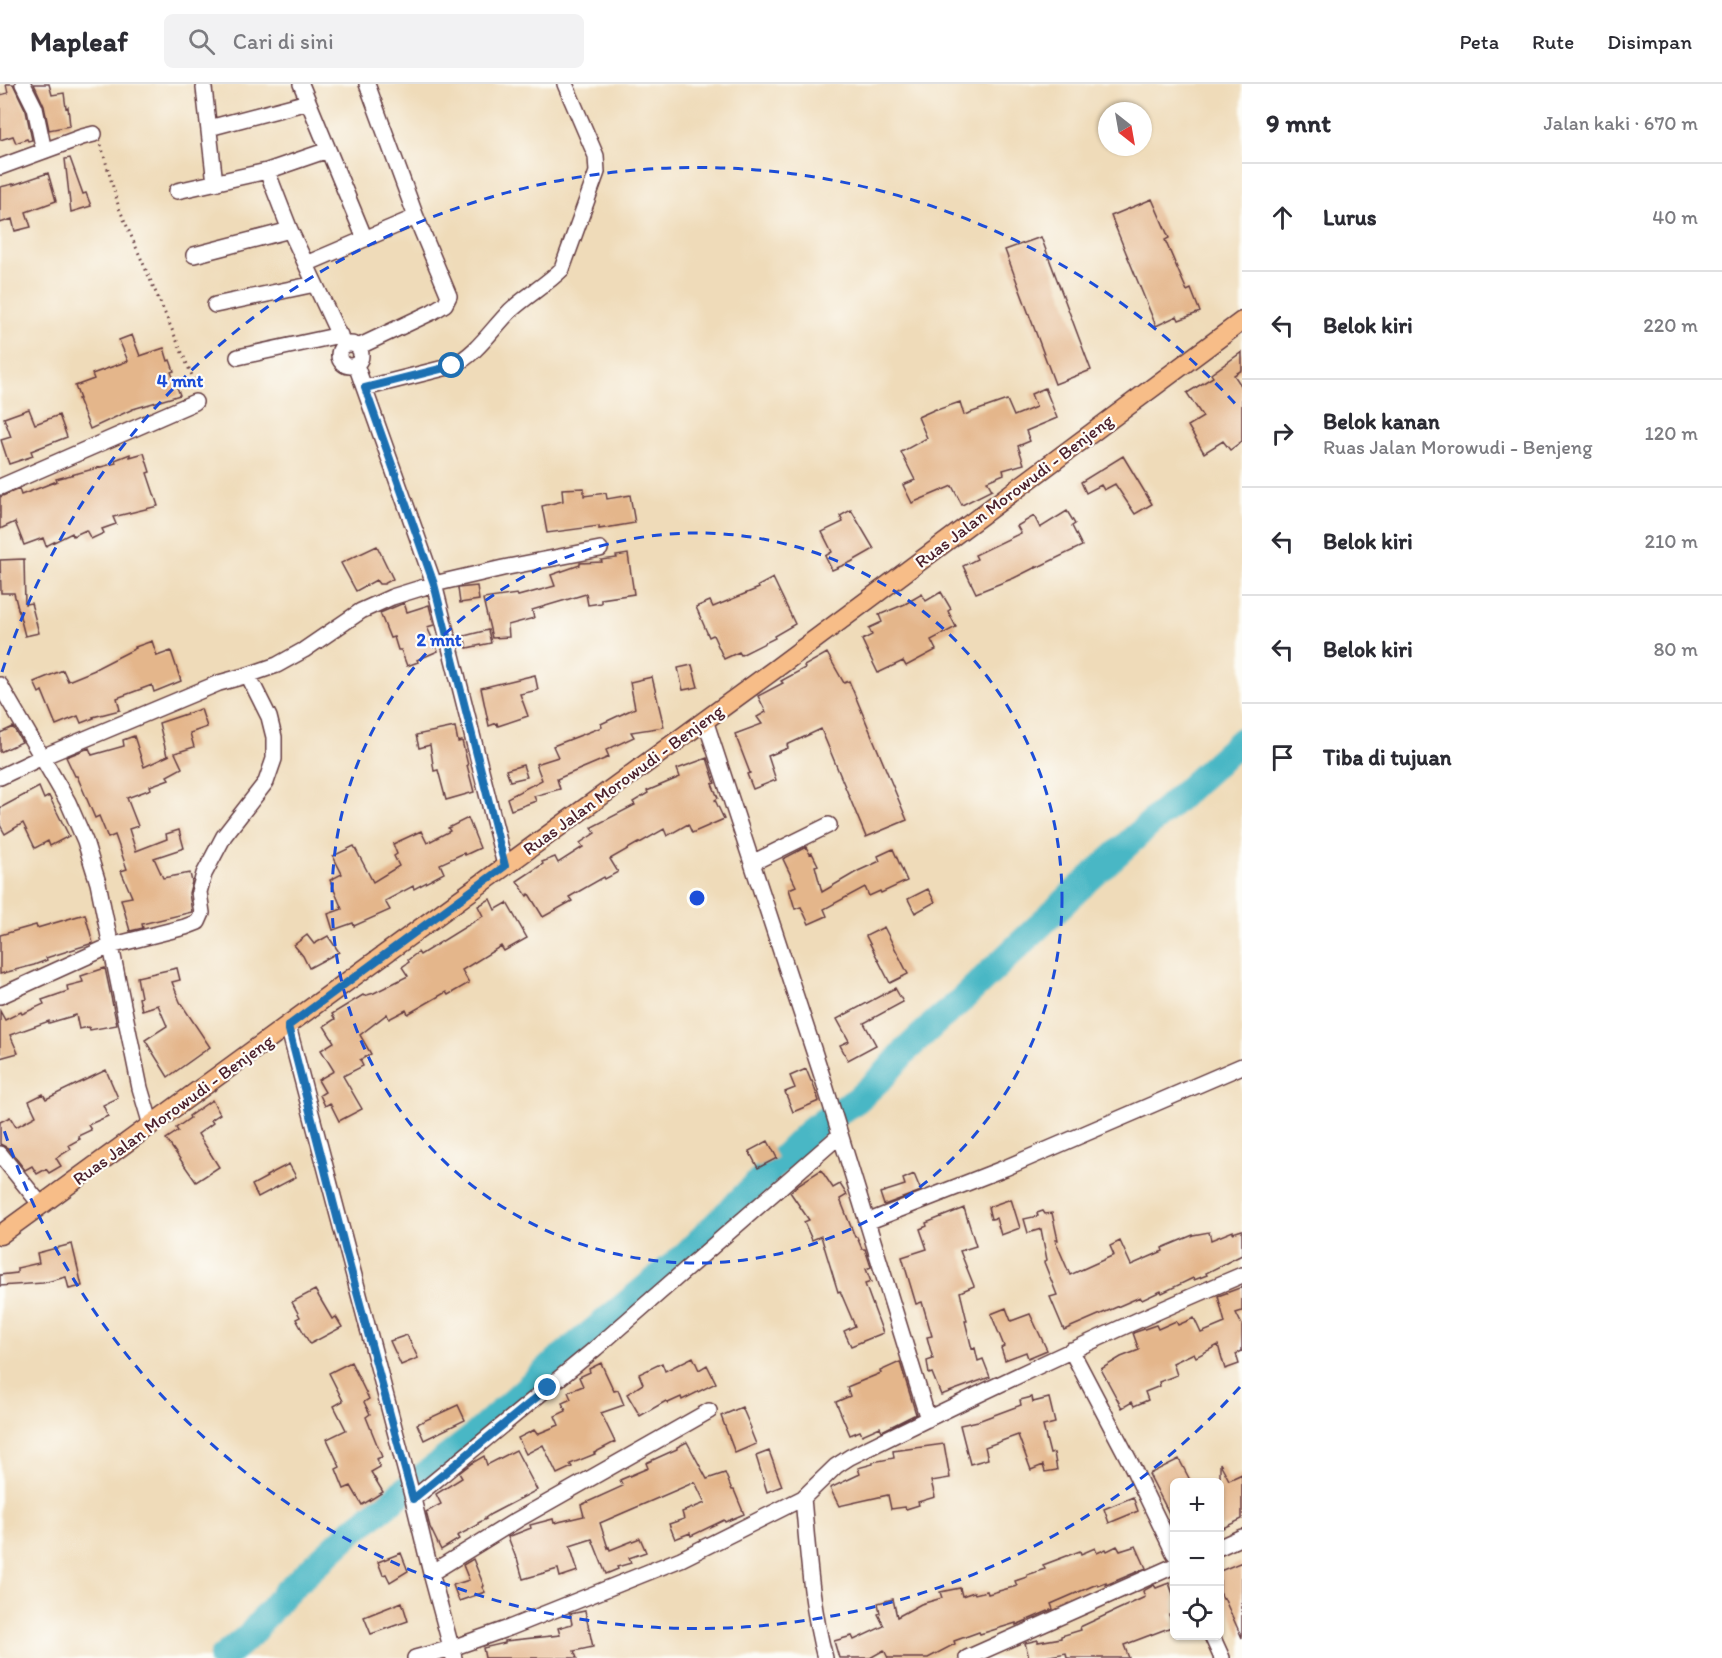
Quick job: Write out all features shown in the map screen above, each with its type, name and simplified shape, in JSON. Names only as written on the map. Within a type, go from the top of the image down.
[{"type":"main road","name":"Ruas Jalan Morowudi - Benjeng","points":[[0,1234],[705,720],[1242,321]]},
{"type":"street","points":[[23,84],[35,108],[44,151]]},
{"type":"street","points":[[301,84],[365,239]]},
{"type":"street","points":[[238,357],[347,343],[432,312],[446,304],[449,296],[416,217],[367,84]]},
{"type":"street","points":[[365,388],[464,361],[510,311],[562,269],[597,172],[596,156],[565,84]]},
{"type":"street","points":[[204,88],[215,183]]},
{"type":"street","points":[[209,128],[308,102]]},
{"type":"street","points":[[0,167],[94,134]]},
{"type":"street","points":[[177,191],[267,171],[328,150]]},
{"type":"street","points":[[267,171],[290,230],[315,284],[347,343],[361,357],[356,365],[434,584],[505,866]]},
{"type":"street","points":[[306,264],[416,217]]},
{"type":"street","points":[[194,255],[290,230]]},
{"type":"street","points":[[215,305],[315,284]]},
{"type":"street","points":[[0,487],[195,402]]},
{"type":"street","points":[[0,777],[42,757],[219,683],[277,665],[304,650],[362,611],[392,597],[434,584],[502,568],[600,549]]},
{"type":"street","points":[[0,996],[110,946],[198,922],[202,913],[199,892],[204,874],[224,836],[266,782],[274,759],[274,737],[269,717],[248,675]]},
{"type":"street","points":[[0,685],[68,802],[85,841],[98,883],[140,1088],[151,1125]]},
{"type":"street","points":[[705,720],[840,1135],[927,1419]]},
{"type":"street","points":[[752,863],[829,825]]},
{"type":"street","points":[[288,1026],[413,1499],[430,1573],[453,1653]]},
{"type":"street","points":[[867,1222],[1005,1168],[1242,1066]]},
{"type":"street","points":[[413,1499],[596,1348],[840,1135]]},
{"type":"street","points":[[0,1154],[41,1205]]},
{"type":"street","points":[[415,1658],[453,1653],[681,1559],[803,1498],[836,1466],[850,1457],[1071,1350],[1242,1275]]},
{"type":"street","points":[[1071,1350],[1131,1464],[1170,1545]]},
{"type":"street","points":[[430,1573],[517,1520],[710,1412]]},
{"type":"street","points":[[803,1498],[816,1615],[825,1658]]},
{"type":"street","points":[[1224,1545],[1242,1537]]},
{"type":"street","points":[[967,1658],[1170,1568]]},
{"type":"street","points":[[1214,1640],[1222,1658]]},
{"type":"path","points":[[94,134],[100,142],[119,208],[197,384],[199,396],[195,402]]},
{"type":"building","points":[[6,84],[13,84],[26,111],[32,140],[27,139],[16,143],[13,136],[0,140],[0,95],[8,93]]},
{"type":"building","points":[[34,84],[49,84],[52,95],[64,93],[70,126],[49,130],[44,106]]},
{"type":"building","points":[[70,158],[83,194],[86,193],[91,206],[71,212],[65,159]]},
{"type":"building","points":[[48,173],[56,201],[26,212],[31,227],[15,231],[12,219],[0,223],[0,187]]},
{"type":"building","points":[[1152,199],[1169,238],[1165,240],[1187,291],[1191,289],[1200,312],[1179,320],[1177,316],[1156,326],[1111,216]]},
{"type":"building","points":[[1041,237],[1091,370],[1055,384],[1005,250]]},
{"type":"building","points":[[132,335],[140,356],[164,348],[174,371],[171,372],[180,395],[133,409],[90,429],[75,386],[94,379],[92,374],[128,361],[119,340]]},
{"type":"building","points":[[1242,352],[1242,370],[1234,375],[1242,387],[1242,441],[1230,450],[1223,441],[1204,453],[1188,426],[1203,417],[1187,393],[1213,377],[1211,374]]},
{"type":"building","points":[[1045,388],[1057,418],[1026,431],[1030,441],[1018,446],[1024,464],[1003,470],[1004,474],[987,481],[992,490],[962,505],[952,486],[912,503],[903,485],[915,480],[901,452],[927,438],[918,417],[960,402],[964,415],[1007,400],[1014,416],[1036,407],[1031,394]]},
{"type":"building","points":[[29,409],[35,424],[59,415],[67,437],[31,451],[33,456],[9,464],[1,440],[11,437],[4,418]]},
{"type":"building","points":[[144,453],[150,472],[147,473],[158,506],[113,517],[116,524],[102,529],[104,533],[91,539],[86,530],[73,536],[72,533],[46,546],[43,538],[24,545],[15,522],[0,529],[0,497],[19,489],[21,495],[57,481],[56,479],[116,463],[115,460],[130,454],[130,457]]},
{"type":"building","points":[[1123,456],[1152,504],[1135,514],[1115,484],[1104,490],[1101,485],[1086,493],[1081,482]]},
{"type":"building","points":[[584,488],[584,496],[606,493],[607,499],[630,495],[635,523],[599,529],[599,526],[547,533],[542,506],[563,501],[562,489]]},
{"type":"building","points":[[851,510],[874,549],[832,570],[825,556],[832,552],[822,532],[843,522],[840,516]]},
{"type":"building","points":[[1067,511],[1075,524],[1072,526],[1082,546],[976,593],[963,566],[977,559],[975,555],[1021,533],[1017,526],[1034,516],[1040,528]]},
{"type":"building","points":[[377,546],[393,579],[384,584],[379,584],[376,580],[356,591],[341,563]]},
{"type":"building","points":[[628,554],[634,594],[601,599],[601,603],[588,605],[586,594],[532,610],[534,618],[508,625],[509,637],[492,638],[483,599],[517,594],[518,596],[555,586],[551,575],[580,565],[580,563],[602,562],[601,560]]},
{"type":"building","points":[[24,559],[25,604],[31,603],[39,633],[25,636],[14,593],[1,593],[0,560]]},
{"type":"building","points":[[773,578],[795,624],[774,636],[775,638],[741,655],[739,652],[724,659],[713,635],[709,637],[696,607],[710,601],[713,607],[759,588],[758,586]]},
{"type":"building","points":[[477,586],[479,600],[460,603],[458,588]]},
{"type":"building","points":[[941,592],[951,609],[948,611],[956,627],[931,640],[936,650],[906,666],[903,661],[878,673],[862,640],[872,635],[869,628],[882,622],[879,615],[922,594],[926,601]]},
{"type":"building","points":[[404,603],[407,612],[429,605],[434,625],[427,627],[438,651],[407,666],[394,637],[390,638],[380,613]]},
{"type":"building","points":[[488,630],[491,643],[467,648],[464,636]]},
{"type":"building","points":[[152,641],[157,656],[171,651],[181,681],[154,692],[152,685],[117,698],[120,710],[93,717],[81,723],[78,716],[56,725],[42,691],[39,693],[34,682],[63,670],[68,681],[95,670],[135,647]]},
{"type":"building","points":[[827,653],[844,683],[849,681],[907,820],[866,837],[821,729],[787,745],[788,748],[768,756],[776,780],[753,789],[747,774],[750,773],[735,734],[762,724],[757,717],[766,712],[758,696],[783,683],[781,681]]},
{"type":"building","points":[[692,665],[698,687],[683,690],[678,668]]},
{"type":"building","points":[[535,675],[538,690],[520,694],[528,716],[498,726],[497,723],[489,726],[481,688]]},
{"type":"building","points":[[652,677],[664,727],[631,732],[634,737],[606,750],[609,757],[557,779],[560,789],[534,796],[536,801],[511,810],[507,798],[542,780],[536,764],[558,757],[553,746],[602,727],[601,724],[635,708],[630,682]]},
{"type":"building","points":[[201,709],[207,727],[190,733],[194,747],[175,753],[182,768],[167,776],[169,779],[150,786],[151,789],[127,798],[138,826],[129,829],[136,851],[167,839],[166,834],[179,830],[184,848],[154,858],[163,878],[190,873],[192,882],[189,893],[192,912],[142,924],[143,928],[130,931],[121,899],[132,897],[121,871],[127,869],[115,835],[108,838],[99,816],[95,818],[66,757],[89,748],[92,755],[124,746],[123,740],[134,736],[144,767],[170,755],[167,756],[159,723]]},
{"type":"building","points":[[13,727],[22,742],[0,752],[0,733]]},
{"type":"building","points":[[455,727],[458,742],[462,741],[474,792],[446,800],[438,770],[434,771],[430,745],[419,748],[416,735]]},
{"type":"building","points":[[707,758],[715,783],[712,784],[718,798],[715,800],[724,819],[692,833],[688,824],[667,836],[664,829],[638,843],[610,859],[618,872],[605,879],[604,877],[569,897],[572,901],[543,917],[529,894],[527,896],[517,881],[543,864],[542,862],[555,857],[558,863],[583,847],[580,843],[595,833],[592,827],[635,805],[633,802],[648,793],[647,791],[680,777],[677,769]]},
{"type":"building","points":[[523,765],[527,777],[510,781],[506,770]]},
{"type":"building","points":[[39,787],[44,799],[49,796],[69,836],[50,846],[48,841],[35,848],[23,823],[5,834],[0,825],[0,808]]},
{"type":"building","points":[[468,818],[480,848],[440,864],[444,873],[385,901],[390,910],[354,926],[353,923],[333,930],[328,914],[342,909],[330,880],[342,874],[333,856],[354,846],[373,882],[399,866],[394,856],[397,854],[393,844],[421,831],[427,843],[450,831],[448,828]]},
{"type":"building","points":[[806,847],[818,865],[815,866],[822,892],[880,861],[878,856],[893,849],[907,881],[869,896],[865,887],[824,909],[827,916],[809,924],[801,907],[795,909],[789,889],[796,886],[783,859]]},
{"type":"building","points":[[928,889],[935,902],[915,913],[908,899]]},
{"type":"building","points":[[490,899],[495,910],[507,903],[527,938],[504,951],[501,946],[462,970],[469,983],[448,995],[446,992],[408,1014],[406,1010],[389,1019],[387,1014],[360,1035],[371,1054],[360,1060],[363,1066],[343,1076],[362,1109],[339,1121],[330,1103],[325,1106],[320,1095],[325,1092],[318,1080],[334,1071],[321,1050],[334,1042],[324,1026],[335,1019],[332,1014],[363,995],[374,993],[408,976],[402,967],[409,962],[408,960],[418,952],[420,955],[483,916],[478,906]]},
{"type":"building","points":[[85,914],[93,943],[46,958],[47,960],[34,965],[0,974],[0,935],[36,925],[37,928]]},
{"type":"building","points":[[884,927],[908,974],[890,983],[866,936]]},
{"type":"building","points":[[307,935],[314,944],[328,936],[339,952],[309,968],[294,945]]},
{"type":"building","points":[[105,968],[117,1025],[90,1030],[89,1027],[79,1029],[76,1015],[49,1023],[49,1021],[10,1035],[18,1053],[0,1058],[0,1011],[5,1020],[21,1012],[22,1014],[44,1004],[42,1000],[68,991],[67,986],[83,982],[81,976]]},
{"type":"building","points":[[177,968],[180,980],[172,982],[180,1002],[210,1047],[168,1077],[145,1040],[167,1026],[158,1005],[142,1010],[137,977]]},
{"type":"building","points":[[895,988],[903,1002],[864,1023],[876,1045],[848,1060],[840,1045],[849,1041],[837,1019]]},
{"type":"building","points":[[806,1069],[819,1101],[793,1112],[785,1092],[795,1088],[790,1076]]},
{"type":"building","points":[[106,1070],[118,1098],[103,1105],[108,1116],[88,1125],[91,1130],[78,1136],[80,1139],[69,1145],[71,1149],[56,1158],[61,1166],[49,1173],[46,1169],[37,1174],[32,1166],[25,1170],[8,1148],[0,1144],[0,1122],[10,1117],[16,1127],[36,1116],[29,1101],[43,1094],[46,1099]]},
{"type":"building","points":[[212,1100],[220,1114],[211,1120],[213,1123],[198,1134],[219,1167],[196,1182],[166,1139],[178,1131],[176,1128],[190,1118],[189,1116]]},
{"type":"building","points":[[768,1141],[777,1158],[758,1168],[749,1151]]},
{"type":"building","points":[[289,1164],[296,1177],[258,1197],[252,1185]]},
{"type":"building","points":[[821,1170],[833,1188],[840,1184],[847,1195],[840,1199],[855,1237],[862,1249],[865,1249],[871,1267],[866,1269],[871,1282],[865,1284],[883,1333],[851,1346],[844,1331],[855,1326],[840,1291],[838,1292],[821,1236],[812,1240],[804,1222],[809,1220],[790,1192]]},
{"type":"building","points":[[914,1174],[921,1191],[884,1205],[880,1193],[905,1185],[903,1179]]},
{"type":"building","points":[[1011,1199],[1020,1228],[1001,1235],[996,1218],[991,1219],[988,1207]]},
{"type":"building","points":[[964,1208],[976,1246],[960,1251],[974,1286],[960,1292],[972,1349],[975,1348],[978,1361],[983,1359],[990,1377],[941,1395],[932,1373],[929,1374],[927,1361],[933,1359],[927,1337],[932,1336],[922,1302],[916,1304],[902,1257],[927,1249],[920,1229],[927,1226],[926,1223]]},
{"type":"building","points":[[1043,1211],[1045,1214],[1052,1213],[1058,1240],[1055,1240],[1070,1275],[1114,1255],[1110,1246],[1120,1241],[1131,1265],[1163,1251],[1162,1248],[1193,1235],[1209,1232],[1211,1240],[1233,1231],[1233,1233],[1242,1230],[1242,1255],[1206,1273],[1207,1275],[1194,1280],[1193,1278],[1142,1300],[1140,1297],[1064,1330],[1050,1297],[1057,1295],[1044,1262],[1047,1260],[1041,1229],[1028,1233],[1024,1219],[1038,1216],[1037,1213]]},
{"type":"building","points":[[72,1244],[82,1286],[69,1289],[66,1277],[43,1283],[0,1286],[0,1275],[17,1273],[17,1268],[39,1263],[37,1253]]},
{"type":"building","points":[[1242,1287],[1242,1311],[1236,1313],[1242,1325],[1242,1351],[1236,1354],[1239,1364],[1225,1369],[1218,1345],[1196,1357],[1194,1353],[1173,1363],[1177,1375],[1159,1382],[1160,1386],[1145,1392],[1148,1400],[1134,1406],[1132,1402],[1122,1408],[1101,1369],[1139,1350],[1133,1333],[1156,1325],[1158,1329],[1176,1321],[1178,1325],[1194,1318],[1201,1333],[1225,1323],[1218,1296]]},
{"type":"building","points":[[315,1290],[332,1319],[336,1317],[342,1327],[310,1344],[296,1319],[300,1317],[292,1302]]},
{"type":"building","points":[[1006,1308],[1011,1321],[1030,1314],[1047,1350],[1028,1358],[1026,1352],[1005,1360],[1001,1348],[1004,1346],[991,1314]]},
{"type":"building","points":[[407,1335],[418,1358],[401,1365],[390,1341]]},
{"type":"building","points":[[693,1357],[699,1370],[707,1365],[716,1383],[682,1400],[681,1397],[668,1403],[666,1401],[640,1416],[627,1394],[643,1384],[639,1374],[662,1363],[665,1371]]},
{"type":"building","points":[[351,1362],[369,1399],[364,1402],[370,1414],[366,1417],[382,1457],[376,1459],[380,1467],[371,1472],[383,1492],[362,1505],[351,1486],[344,1489],[336,1469],[340,1467],[327,1439],[346,1430],[334,1406],[343,1401],[329,1373]]},
{"type":"building","points":[[900,1362],[916,1414],[882,1431],[880,1427],[862,1435],[860,1431],[850,1435],[836,1402],[850,1396],[847,1387],[881,1373],[880,1371]]},
{"type":"building","points":[[601,1363],[614,1391],[618,1390],[624,1405],[601,1413],[615,1442],[595,1454],[570,1464],[572,1467],[557,1474],[543,1445],[526,1454],[518,1438],[534,1430],[537,1434],[559,1425],[555,1416],[566,1411],[562,1403],[571,1399],[568,1392],[583,1386],[579,1377]]},
{"type":"building","points":[[1032,1397],[1033,1402],[1049,1398],[1055,1423],[1043,1426],[1050,1454],[1054,1453],[1057,1470],[1045,1472],[1043,1465],[1031,1470],[1018,1435],[985,1447],[988,1459],[970,1464],[960,1425],[978,1421],[1021,1405],[1020,1400]]},
{"type":"building","points":[[458,1405],[465,1420],[424,1440],[417,1424]]},
{"type":"building","points":[[742,1407],[756,1444],[735,1453],[721,1416]]},
{"type":"building","points":[[687,1442],[707,1479],[725,1473],[744,1514],[725,1522],[724,1520],[691,1536],[690,1533],[675,1539],[669,1524],[684,1519],[682,1512],[705,1503],[695,1482],[600,1523],[610,1550],[640,1538],[646,1552],[629,1558],[631,1563],[617,1567],[618,1569],[606,1574],[592,1539],[570,1546],[578,1571],[560,1577],[558,1569],[523,1579],[508,1537],[531,1528],[530,1525],[553,1519],[554,1523],[584,1516],[581,1505],[623,1486],[620,1480],[648,1468],[646,1463]]},
{"type":"building","points":[[944,1444],[950,1478],[931,1481],[935,1497],[918,1502],[919,1505],[906,1509],[905,1507],[891,1509],[888,1495],[839,1506],[830,1488],[860,1474],[858,1468],[894,1458],[893,1451]]},
{"type":"building","points":[[516,1450],[537,1490],[491,1514],[478,1525],[457,1536],[459,1539],[441,1550],[426,1512],[441,1504],[436,1494],[462,1478],[459,1473],[484,1456],[487,1465]]},
{"type":"building","points":[[769,1451],[782,1486],[767,1492],[756,1456]]},
{"type":"building","points":[[1179,1459],[1189,1478],[1170,1478],[1170,1515],[1149,1474]]},
{"type":"building","points":[[1220,1463],[1229,1480],[1242,1474],[1242,1519],[1224,1528],[1224,1478],[1220,1478]]},
{"type":"building","points":[[1133,1497],[1138,1511],[1109,1523],[1104,1509]]},
{"type":"building","points":[[1117,1546],[1120,1551],[1136,1546],[1146,1568],[1106,1585],[1106,1583],[1098,1586],[1097,1584],[1051,1604],[1053,1609],[1016,1625],[1016,1623],[980,1634],[979,1632],[954,1641],[955,1644],[928,1658],[888,1658],[884,1650],[870,1658],[839,1658],[834,1641],[852,1636],[854,1640],[884,1626],[878,1614],[880,1613],[878,1603],[893,1599],[897,1617],[921,1604],[942,1598],[940,1592],[960,1588],[962,1596],[987,1591],[988,1594],[1017,1586],[1015,1581],[1045,1569],[1043,1565],[1080,1551],[1081,1554],[1095,1548],[1097,1553]]},
{"type":"building","points":[[401,1553],[408,1571],[390,1582],[386,1574],[383,1575],[378,1562]]},
{"type":"building","points":[[473,1559],[485,1592],[459,1601],[453,1585],[469,1580],[463,1565]]},
{"type":"building","points":[[1242,1562],[1242,1638],[1224,1598],[1224,1569]]},
{"type":"building","points":[[1169,1583],[1170,1586],[1170,1628],[1124,1645],[1129,1658],[1067,1658],[1066,1653],[1029,1658],[1025,1643],[1061,1638],[1061,1636],[1081,1630],[1080,1627],[1145,1597],[1143,1591],[1154,1585],[1156,1588]]},
{"type":"building","points":[[402,1602],[408,1621],[371,1634],[364,1617]]},
{"type":"building","points":[[585,1611],[593,1647],[574,1651],[577,1658],[485,1658],[483,1648],[505,1643],[505,1641],[560,1635],[558,1628],[572,1624],[570,1614]]},
{"type":"waterway","points":[[222,1658],[250,1635],[284,1594],[350,1533],[471,1439],[551,1366],[682,1258],[813,1128],[857,1100],[885,1074],[905,1051],[1077,890],[1242,740]]},
{"type":"route","points":[[452,366],[365,388],[434,584],[505,866],[288,1026],[413,1499],[548,1388]]}]
